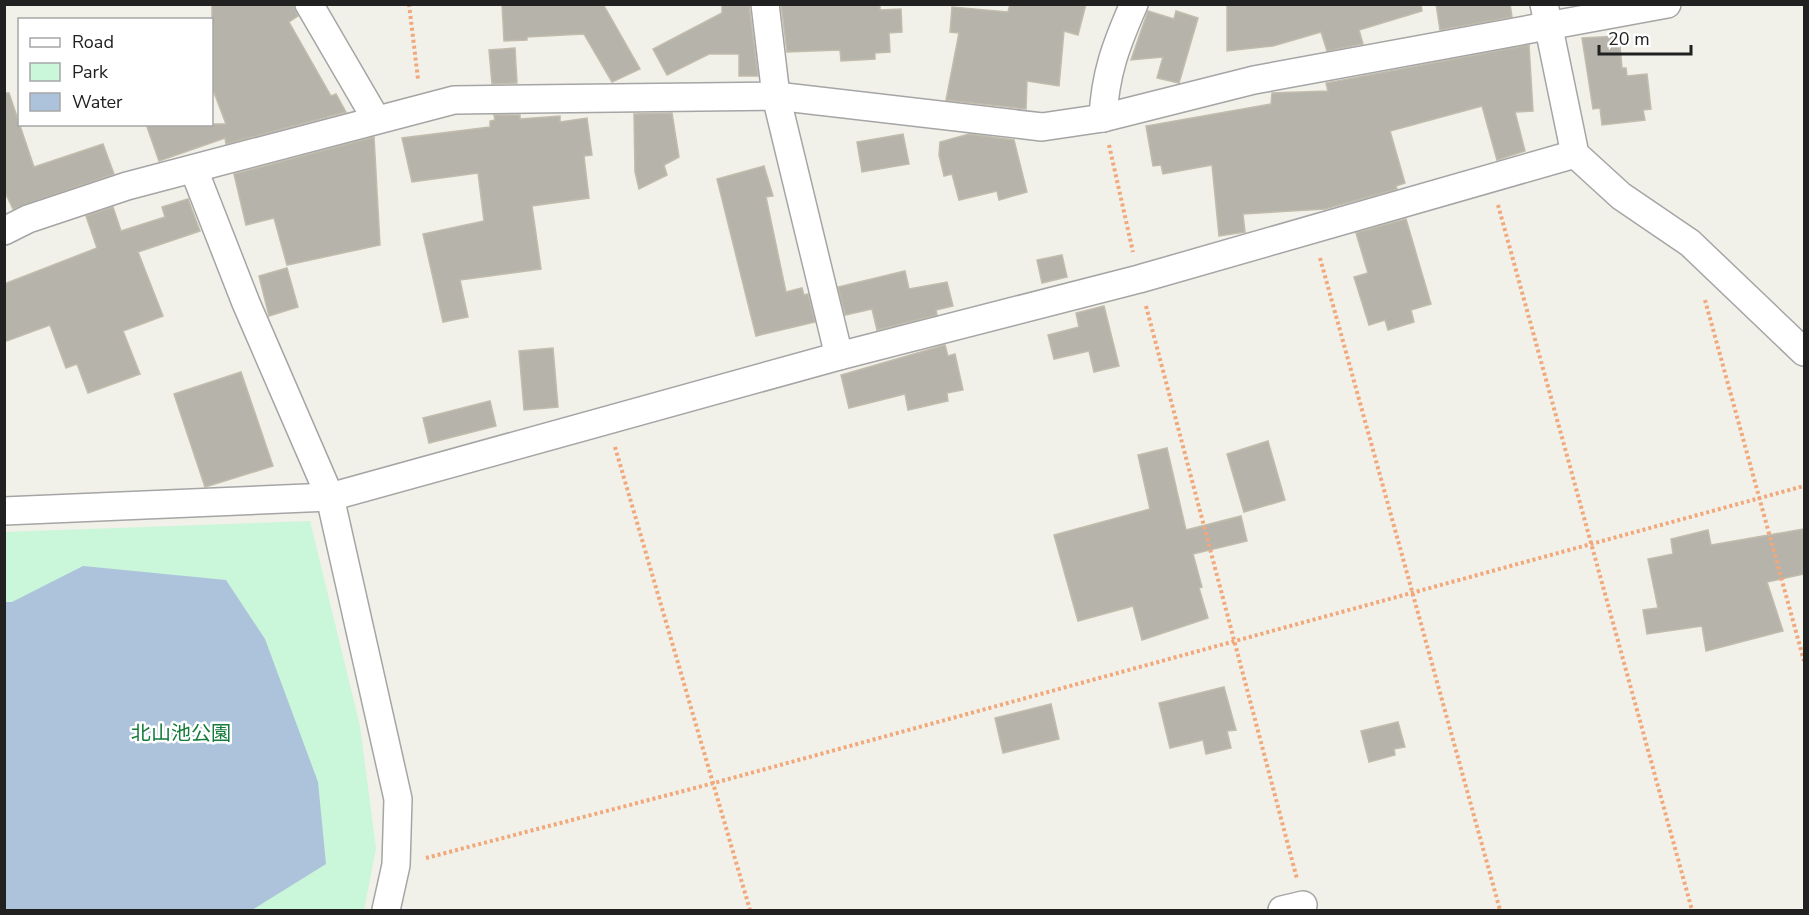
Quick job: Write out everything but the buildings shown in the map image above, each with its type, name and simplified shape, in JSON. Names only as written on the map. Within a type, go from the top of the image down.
[{"type":"street","points":[[309,4],[376,119]]},
{"type":"street","points":[[765,4],[776,96],[839,356]]},
{"type":"street","points":[[1103,118],[1105,83],[1118,41],[1134,4]]},
{"type":"street","points":[[4,231],[28,219],[127,186],[454,100],[776,96],[1042,128],[1103,118],[1254,80],[1546,16],[1667,4]]},
{"type":"street","points":[[1546,16],[1575,154],[1621,196],[1690,243],[1804,352]]},
{"type":"street","points":[[4,511],[330,497],[839,356],[1139,279],[1575,154]]},
{"type":"street","points":[[194,170],[246,303],[330,497],[398,799],[396,865],[386,910]]},
{"type":"path","points":[[409,4],[422,107]]},
{"type":"path","points":[[1103,118],[1139,279],[1234,640],[1293,908]]},
{"type":"path","points":[[1491,178],[1692,910]]},
{"type":"path","points":[[1312,230],[1500,910]]},
{"type":"path","points":[[1702,289],[1761,496],[1804,661]]},
{"type":"path","points":[[607,420],[750,910]]},
{"type":"path","points":[[396,865],[714,783],[1804,486]]},
{"type":"green space","name":"北山池公園","points":[[310,521],[360,726],[376,848],[364,910],[5,910],[5,532]]},
{"type":"water","name":"北山池公園","points":[[83,566],[226,580],[265,639],[318,782],[326,864],[252,910],[5,910],[5,602],[12,602]]}]
